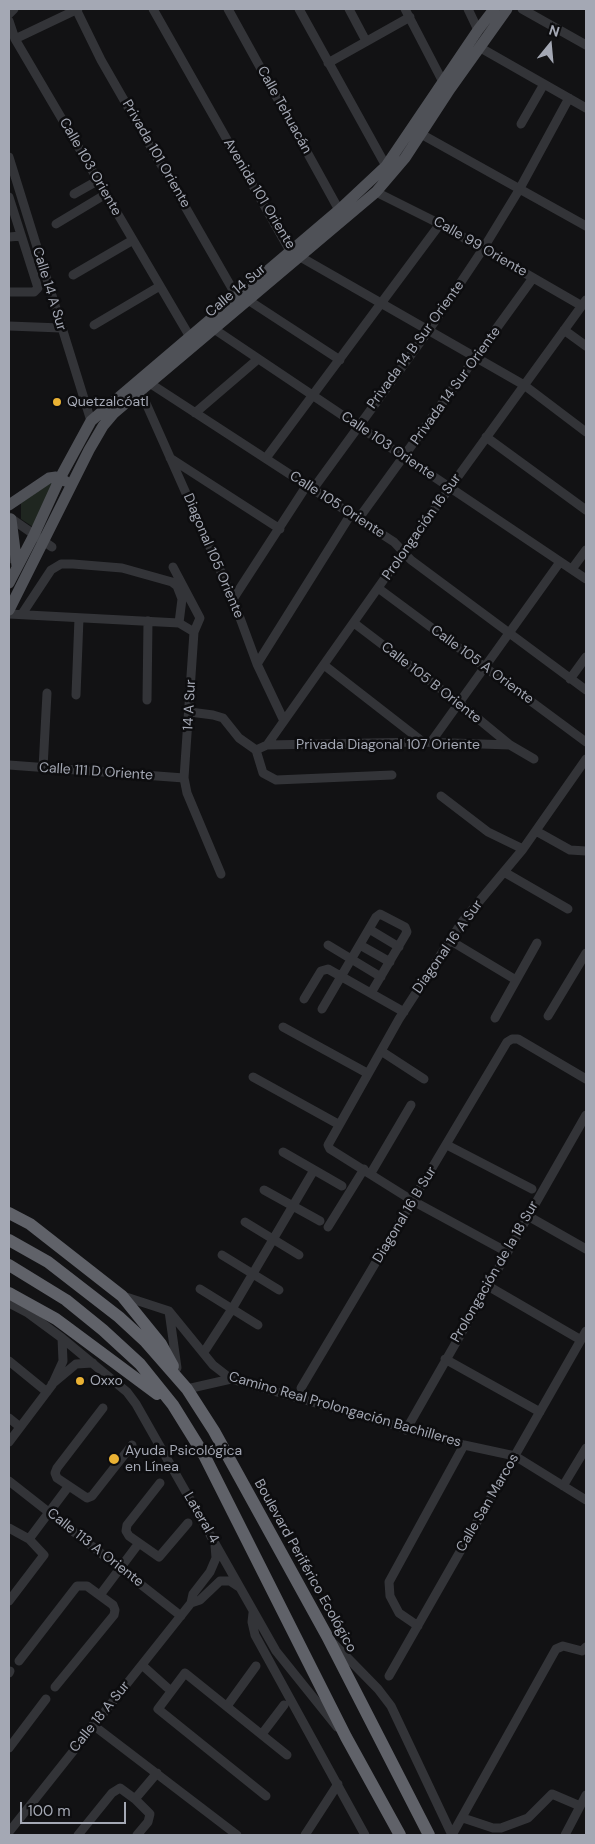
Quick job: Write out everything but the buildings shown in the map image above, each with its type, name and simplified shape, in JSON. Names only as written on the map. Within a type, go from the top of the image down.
[{"type":"highway","points":[[9,1213],[30,1224],[122,1296],[161,1344],[183,1385]]},
{"type":"highway","name":"Boulevard Periférico Ecológico","points":[[9,1240],[48,1262],[112,1311],[145,1341],[183,1385],[214,1431],[327,1636],[429,1835]]},
{"type":"highway","points":[[9,1265],[66,1300],[103,1330],[140,1364],[173,1405],[204,1455],[346,1737],[400,1835]]},
{"type":"highway","points":[[9,1293],[56,1319],[173,1405]]},
{"type":"main road","name":"Calle 14 Sur","points":[[295,254],[386,166],[494,9]]},
{"type":"main road","name":"Calle 14 Sur","points":[[9,583],[17,568],[44,541],[60,478],[91,421],[190,337],[243,298],[295,254],[376,192],[405,158],[479,47],[507,9]]},
{"type":"main road","name":"Calle 14 Sur","points":[[9,610],[104,426],[114,413],[151,384],[214,329],[243,298]]},
{"type":"main road","points":[[9,505],[49,478],[60,478],[72,485]]},
{"type":"main road","points":[[10,518],[16,546],[17,568]]},
{"type":"street","points":[[9,14],[14,9]]},
{"type":"street","points":[[15,39],[76,9]]},
{"type":"street","name":"Privada 101 Oriente","points":[[76,9],[101,60],[243,298]]},
{"type":"street","name":"Avenida 101 Oriente","points":[[153,9],[236,160],[295,254],[382,302],[524,385],[585,428]]},
{"type":"street","name":"Calle Tehuacán","points":[[228,9],[340,210]]},
{"type":"street","points":[[299,9],[386,166]]},
{"type":"street","points":[[349,9],[366,41]]},
{"type":"street","points":[[468,9],[478,30]]},
{"type":"street","points":[[522,9],[586,45]]},
{"type":"street","points":[[328,63],[408,13],[443,82]]},
{"type":"street","name":"Calle 103 Oriente","points":[[9,21],[15,39],[190,337]]},
{"type":"street","points":[[479,47],[586,108]]},
{"type":"street","points":[[521,124],[544,84]]},
{"type":"street","name":"Privada 14 B Sur Oriente","points":[[233,599],[280,528],[429,330],[483,249],[519,190],[569,98]]},
{"type":"street","points":[[421,134],[586,226]]},
{"type":"street","name":"Calle 14 A Sur","points":[[9,157],[91,421]]},
{"type":"street","points":[[74,194],[97,181]]},
{"type":"street","name":"Calle 99 Oriente","points":[[376,192],[440,224],[533,278],[584,303]]},
{"type":"street","points":[[56,224],[106,194]]},
{"type":"street","points":[[9,197],[37,290],[34,292],[9,292]]},
{"type":"street","points":[[266,458],[440,224]]},
{"type":"street","points":[[9,237],[22,236]]},
{"type":"street","points":[[73,275],[133,240]]},
{"type":"street","name":"Privada 14 Sur Oriente","points":[[257,664],[355,516],[405,458],[533,278]]},
{"type":"street","points":[[94,325],[160,286]]},
{"type":"street","points":[[243,298],[340,360]]},
{"type":"street","name":"Prolongación 16 Sur","points":[[267,745],[404,551],[584,303]]},
{"type":"street","points":[[9,326],[61,328]]},
{"type":"street","name":"Calle 103 Oriente","points":[[214,329],[586,579]]},
{"type":"street","points":[[564,330],[586,346]]},
{"type":"street","points":[[195,413],[258,359]]},
{"type":"street","name":"Calle 105 Oriente","points":[[151,384],[355,516],[404,551],[411,560],[586,690]]},
{"type":"street","name":"Diagonal 105 Oriente","points":[[141,392],[233,599],[257,664],[284,721]]},
{"type":"street","points":[[486,437],[586,510]]},
{"type":"street","points":[[170,458],[280,528]]},
{"type":"street","points":[[10,518],[44,541]]},
{"type":"street","points":[[9,537],[9,559]]},
{"type":"street","points":[[572,569],[586,550]]},
{"type":"street","points":[[324,665],[427,742],[459,703],[510,634],[560,562]]},
{"type":"street","points":[[22,614],[51,570],[56,566],[73,564],[122,568],[166,579],[177,586],[182,598],[179,623]]},
{"type":"street","points":[[9,614],[179,623],[197,628],[200,618],[173,567]]},
{"type":"street","name":"Calle 105 A Oriente","points":[[378,588],[586,742]]},
{"type":"street","points":[[76,695],[79,618]]},
{"type":"street","points":[[146,700],[148,621]]},
{"type":"street","name":"Calle 105 B Oriente","points":[[354,623],[459,703],[510,745],[534,759]]},
{"type":"street","name":"14 A Sur","points":[[184,778],[197,628]]},
{"type":"street","points":[[570,679],[586,657]]},
{"type":"street","points":[[43,768],[47,693]]},
{"type":"street","points":[[190,712],[223,718],[239,738],[256,750],[263,774],[276,780],[392,775]]},
{"type":"street","name":"Privada Diagonal 107 Oriente","points":[[267,745],[427,742],[510,745]]},
{"type":"street","points":[[256,750],[267,745]]},
{"type":"street","name":"Calle 111 D Oriente","points":[[9,766],[184,778]]},
{"type":"street","name":"Diagonal 16 A Sur","points":[[367,1171],[328,1147],[338,1124],[404,1012],[462,922],[523,848],[584,767]]},
{"type":"street","points":[[184,778],[187,793],[221,874]]},
{"type":"street","points":[[441,796],[488,832],[523,848]]},
{"type":"street","points":[[536,831],[570,850],[586,851]]},
{"type":"street","points":[[504,872],[568,909]]},
{"type":"street","points":[[322,1009],[378,914],[405,927],[408,932],[372,993]]},
{"type":"street","points":[[368,929],[399,946]]},
{"type":"street","points":[[451,940],[516,980]]},
{"type":"street","points":[[494,1018],[537,943]]},
{"type":"street","points":[[328,945],[381,977]]},
{"type":"street","points":[[360,945],[390,962]]},
{"type":"street","points":[[548,1016],[586,953]]},
{"type":"street","points":[[304,1000],[323,970],[328,969],[404,1012]]},
{"type":"street","points":[[283,1027],[367,1073]]},
{"type":"street","name":"Diagonal 16 B Sur","points":[[301,1388],[507,1042],[512,1039],[518,1040],[586,1079]]},
{"type":"street","points":[[381,1051],[424,1079]]},
{"type":"street","points":[[253,1077],[338,1124]]},
{"type":"street","points":[[328,1227],[411,1105]]},
{"type":"street","name":"Prolongación de la 18 Sur","points":[[406,1430],[528,1216],[584,1126],[586,1116]]},
{"type":"street","points":[[447,1145],[532,1190]]},
{"type":"street","points":[[283,1152],[342,1186]]},
{"type":"street","points":[[204,1352],[253,1274],[314,1170]]},
{"type":"street","points":[[367,1171],[413,1201],[507,1252]]},
{"type":"street","points":[[264,1190],[320,1221]]},
{"type":"street","points":[[528,1216],[586,1250]]},
{"type":"street","points":[[245,1222],[299,1255]]},
{"type":"street","points":[[222,1256],[279,1290]]},
{"type":"street","points":[[488,1286],[581,1340]]},
{"type":"street","points":[[200,1289],[258,1325]]},
{"type":"street","points":[[122,1296],[169,1311],[183,1385],[231,1379]]},
{"type":"street","name":"Lateral 4","points":[[9,1303],[28,1313],[94,1363],[120,1384],[136,1404],[276,1652],[346,1737]]},
{"type":"street","name":"Camino Real Prolongación Bachilleres","points":[[169,1311],[220,1372],[231,1379],[464,1446],[515,1456],[586,1500]]},
{"type":"street","name":"Calle San Marcos","points":[[390,1676],[586,1331]]},
{"type":"street","points":[[62,1338],[67,1364]]},
{"type":"street","points":[[445,1359],[540,1412]]},
{"type":"street","points":[[9,1361],[49,1388]]},
{"type":"street","points":[[9,1442],[67,1364],[94,1363]]},
{"type":"street","points":[[103,1408],[54,1473],[68,1488],[87,1498],[92,1496],[132,1445]]},
{"type":"street","points":[[9,1418],[20,1427]]},
{"type":"street","points":[[418,1626],[399,1613],[390,1596],[389,1582],[464,1446]]},
{"type":"street","points":[[564,1486],[586,1448]]},
{"type":"street","name":"Calle 113 A Oriente","points":[[9,1481],[181,1616]]},
{"type":"street","points":[[160,1483],[127,1525],[126,1531],[129,1536],[159,1556],[188,1523]]},
{"type":"street","points":[[29,1540],[68,1488]]},
{"type":"street","points":[[9,1528],[29,1540],[44,1555],[9,1601]]},
{"type":"street","name":"Calle 18 A Sur","points":[[192,1603],[193,1594],[208,1575],[216,1558],[215,1542]]},
{"type":"street","points":[[100,1595],[139,1543]]},
{"type":"street","points":[[208,1575],[217,1583],[220,1581],[230,1581],[240,1588]]},
{"type":"street","name":"Calle 18 A Sur","points":[[9,1832],[181,1616],[192,1603],[200,1600],[217,1583]]},
{"type":"street","points":[[19,1661],[76,1586],[87,1586],[100,1595],[113,1605],[116,1610],[114,1615],[55,1688]]},
{"type":"street","points":[[253,1613],[252,1622],[255,1634],[365,1835]]},
{"type":"street","points":[[327,1636],[378,1689],[391,1706],[452,1835]]},
{"type":"street","points":[[452,1835],[556,1649],[563,1646],[582,1651],[586,1647]]},
{"type":"street","points":[[142,1665],[171,1691]]},
{"type":"street","points":[[226,1706],[256,1666]]},
{"type":"street","points":[[266,1796],[158,1709],[185,1673],[287,1755]]},
{"type":"street","points":[[9,1748],[46,1698]]},
{"type":"street","points":[[262,1734],[284,1705]]},
{"type":"street","points":[[93,1725],[237,1835]]},
{"type":"street","points":[[135,1799],[157,1773]]},
{"type":"street","points":[[305,1835],[338,1784]]},
{"type":"street","points":[[78,1835],[116,1789],[124,1790],[150,1814],[148,1822],[137,1835]]},
{"type":"street","points":[[463,1818],[478,1824],[501,1828],[528,1818],[552,1794],[580,1806]]},
{"type":"street","points":[[565,1835],[586,1795]]},
{"type":"street","points":[[220,1835],[226,1827]]},
{"type":"shaded area","points":[[55,480],[33,527],[21,519],[21,503]]},
{"type":"place","name":"Quetzalcóatl","points":[[57,402]]},
{"type":"place","name":"Oxxo","points":[[80,1381]]},
{"type":"place","name":"Ayuda Psicológica en Línea","points":[[114,1459]]}]
